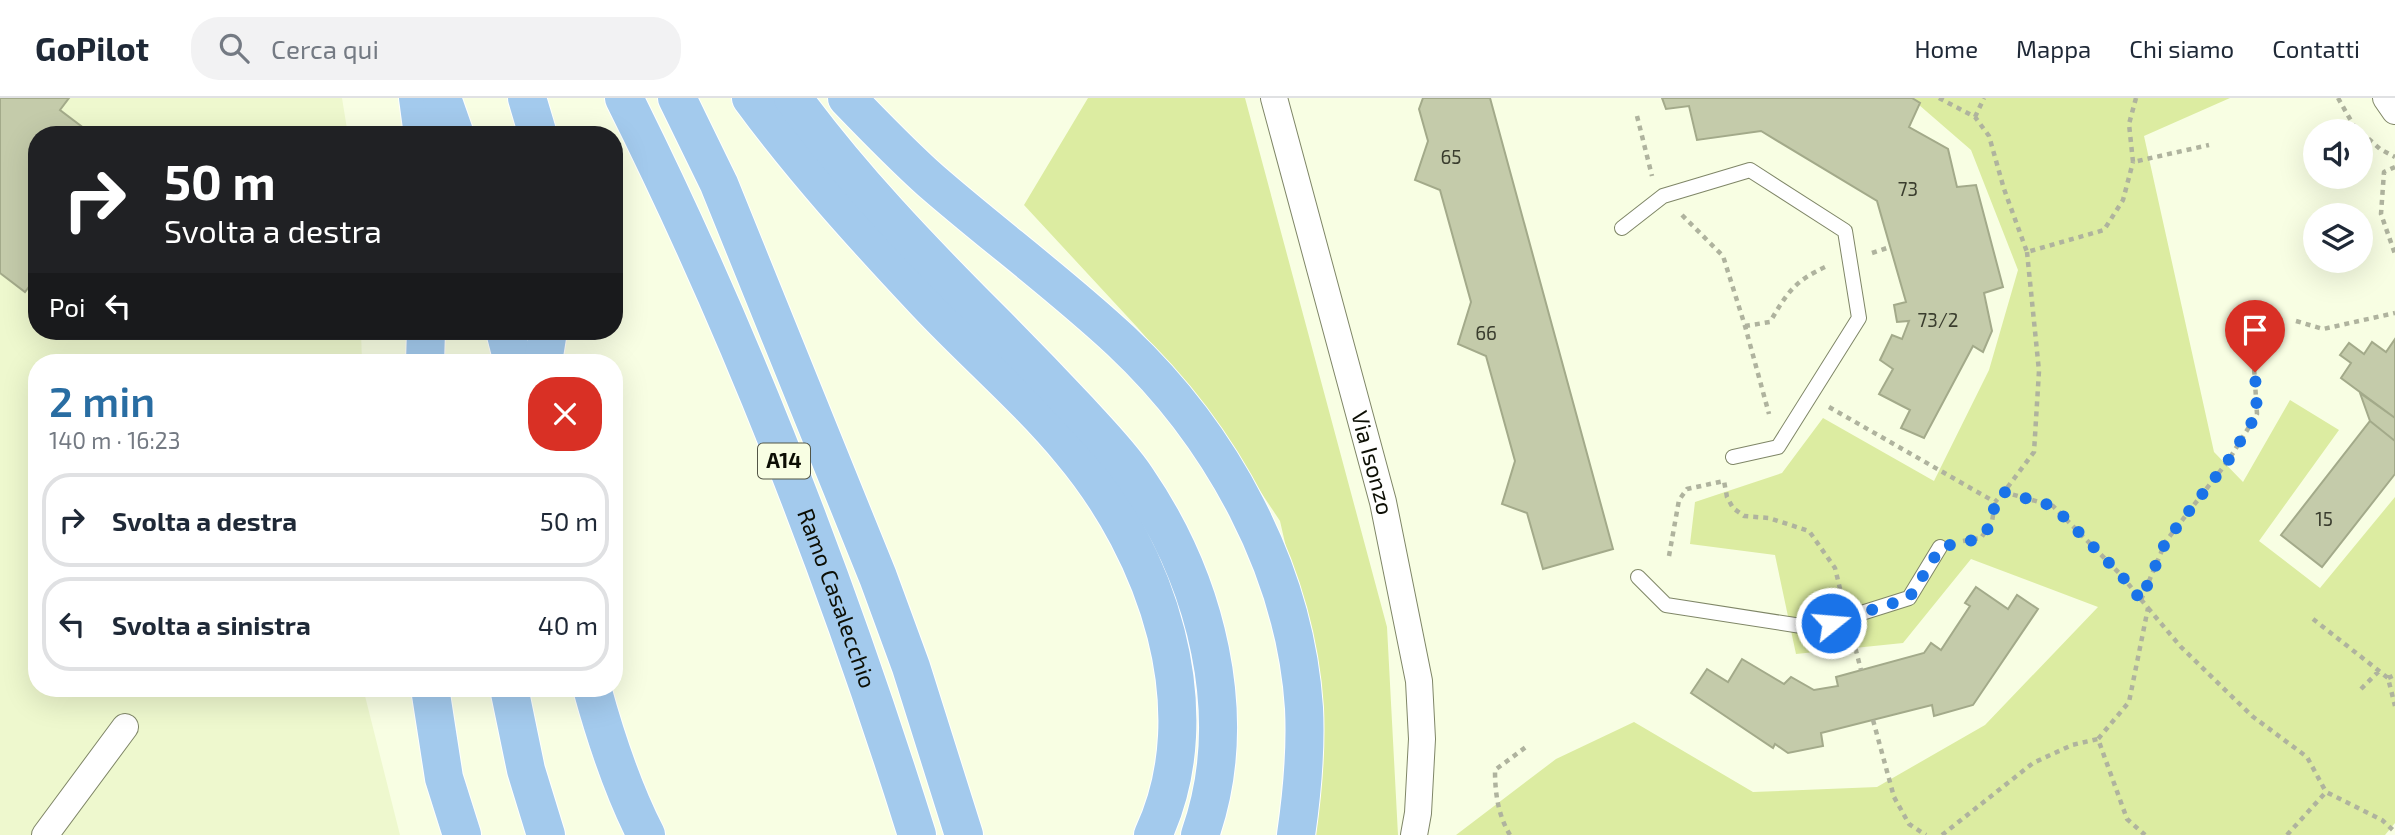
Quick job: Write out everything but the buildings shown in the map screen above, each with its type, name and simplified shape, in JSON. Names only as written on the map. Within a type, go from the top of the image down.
[{"type":"highway","points":[[418,98],[422,126]]},
{"type":"highway","points":[[442,98],[452,126]]},
{"type":"highway","points":[[527,98],[535,126]]},
{"type":"highway","name":"Ramo Casalecchio","points":[[624,98],[738,346],[832,585],[917,835]]},
{"type":"highway","name":"Ramo Casalecchio","points":[[677,98],[719,184],[853,513],[911,667],[964,835]]},
{"type":"highway","points":[[751,98],[827,194],[929,305],[1034,409],[1073,452],[1107,498],[1134,549],[1157,603],[1171,656],[1177,705],[1177,750],[1169,791],[1153,835]]},
{"type":"highway","points":[[793,98],[842,160],[910,236],[1034,362],[1110,445],[1135,476],[1156,509],[1200,609],[1210,649],[1217,697],[1219,746],[1200,835]]},
{"type":"highway","points":[[847,98],[929,179],[1122,342],[1184,410],[1231,479],[1254,521],[1271,565],[1284,602],[1296,656],[1304,708],[1304,752],[1296,835]]},
{"type":"highway","points":[[431,697],[444,778],[462,835]]},
{"type":"highway","points":[[511,697],[526,770],[546,835]]},
{"type":"highway","points":[[595,697],[607,741],[631,805],[646,835]]},
{"type":"street","name":"Via Isonzo","points":[[1274,98],[1382,502],[1419,681],[1422,739],[1418,813],[1414,835]]},
{"type":"street","points":[[2386,98],[2395,111]]},
{"type":"street","points":[[45,835],[125,727]]},
{"type":"lane","points":[[1622,228],[1662,196],[1750,170],[1845,231],[1859,318],[1778,447],[1733,457]]},
{"type":"lane","points":[[1638,577],[1666,605],[1814,628],[1909,598],[1941,547]]},
{"type":"path","points":[[1939,98],[1975,117],[1989,136],[2004,189],[2027,252],[2039,372],[2034,452],[1995,502],[1992,522],[1982,538],[1941,547]]},
{"type":"path","points":[[1975,117],[1984,98]]},
{"type":"path","points":[[2027,252],[2105,230],[2123,200],[2133,162],[2129,124],[2136,98]]},
{"type":"path","points":[[2339,98],[2350,119]]},
{"type":"path","points":[[1637,116],[1655,189],[1723,256],[1778,447]]},
{"type":"path","points":[[2373,143],[2395,157]]},
{"type":"path","points":[[2133,162],[2209,145]]},
{"type":"path","points":[[2395,167],[2384,172],[2381,214],[2395,254]]},
{"type":"path","points":[[1745,326],[1770,322],[1786,295],[1803,278],[1828,265],[1890,247]]},
{"type":"path","points":[[2297,321],[2323,329],[2395,313]]},
{"type":"path","points":[[2141,600],[2166,541],[2228,461],[2257,414],[2253,351]]},
{"type":"path","points":[[1810,396],[1995,502]]},
{"type":"path","points":[[1669,556],[1679,500],[1687,489],[1736,478]]},
{"type":"path","points":[[1724,481],[1732,508],[1744,516],[1769,518],[1809,531],[1835,568],[1861,670]]},
{"type":"path","points":[[2004,492],[2053,506],[2121,575],[2181,647],[2252,716],[2307,757],[2326,792],[2394,828]]},
{"type":"path","points":[[1942,835],[2033,763],[2072,745],[2098,739],[2129,702],[2148,608]]},
{"type":"path","points":[[2313,619],[2388,678],[2395,706]]},
{"type":"path","points":[[2361,689],[2379,671]]},
{"type":"path","points":[[2388,678],[2395,676]]},
{"type":"path","points":[[1873,720],[1894,797],[1909,824],[1926,835]]},
{"type":"path","points":[[2098,739],[2127,819],[2145,835]]},
{"type":"path","points":[[1510,835],[1503,823],[1495,792],[1495,770],[1527,747]]},
{"type":"path","points":[[2287,835],[2326,792]]},
{"type":"shaded area","points":[[0,98],[342,98],[347,126],[28,126],[28,340],[361,340],[362,354],[28,354],[28,697],[365,697],[400,835],[0,835]]},
{"type":"green space","points":[[1088,98],[1245,98],[1387,627],[1398,835],[1309,835],[1322,704],[1280,521],[1198,397],[1024,205]]},
{"type":"green space","points":[[1911,98],[2230,98],[2144,136],[2214,452],[2243,482],[2290,400],[2339,430],[2259,541],[2320,588],[2395,497],[2395,823],[2385,835],[1456,835],[1556,759],[1634,722],[1753,792],[1877,787],[1985,725],[2098,607],[1971,559],[1903,643],[1796,654],[1775,555],[1690,544],[1695,502],[1782,473],[1823,418],[1934,481],[1989,370],[2018,270],[1971,150]]},
{"type":"route","points":[[1831,623],[1909,598],[1941,547],[1958,541],[1982,538],[1992,522],[1995,502],[2004,492],[2053,506],[2121,575],[2141,600],[2166,541],[2228,461],[2257,414],[2255,372]]}]
